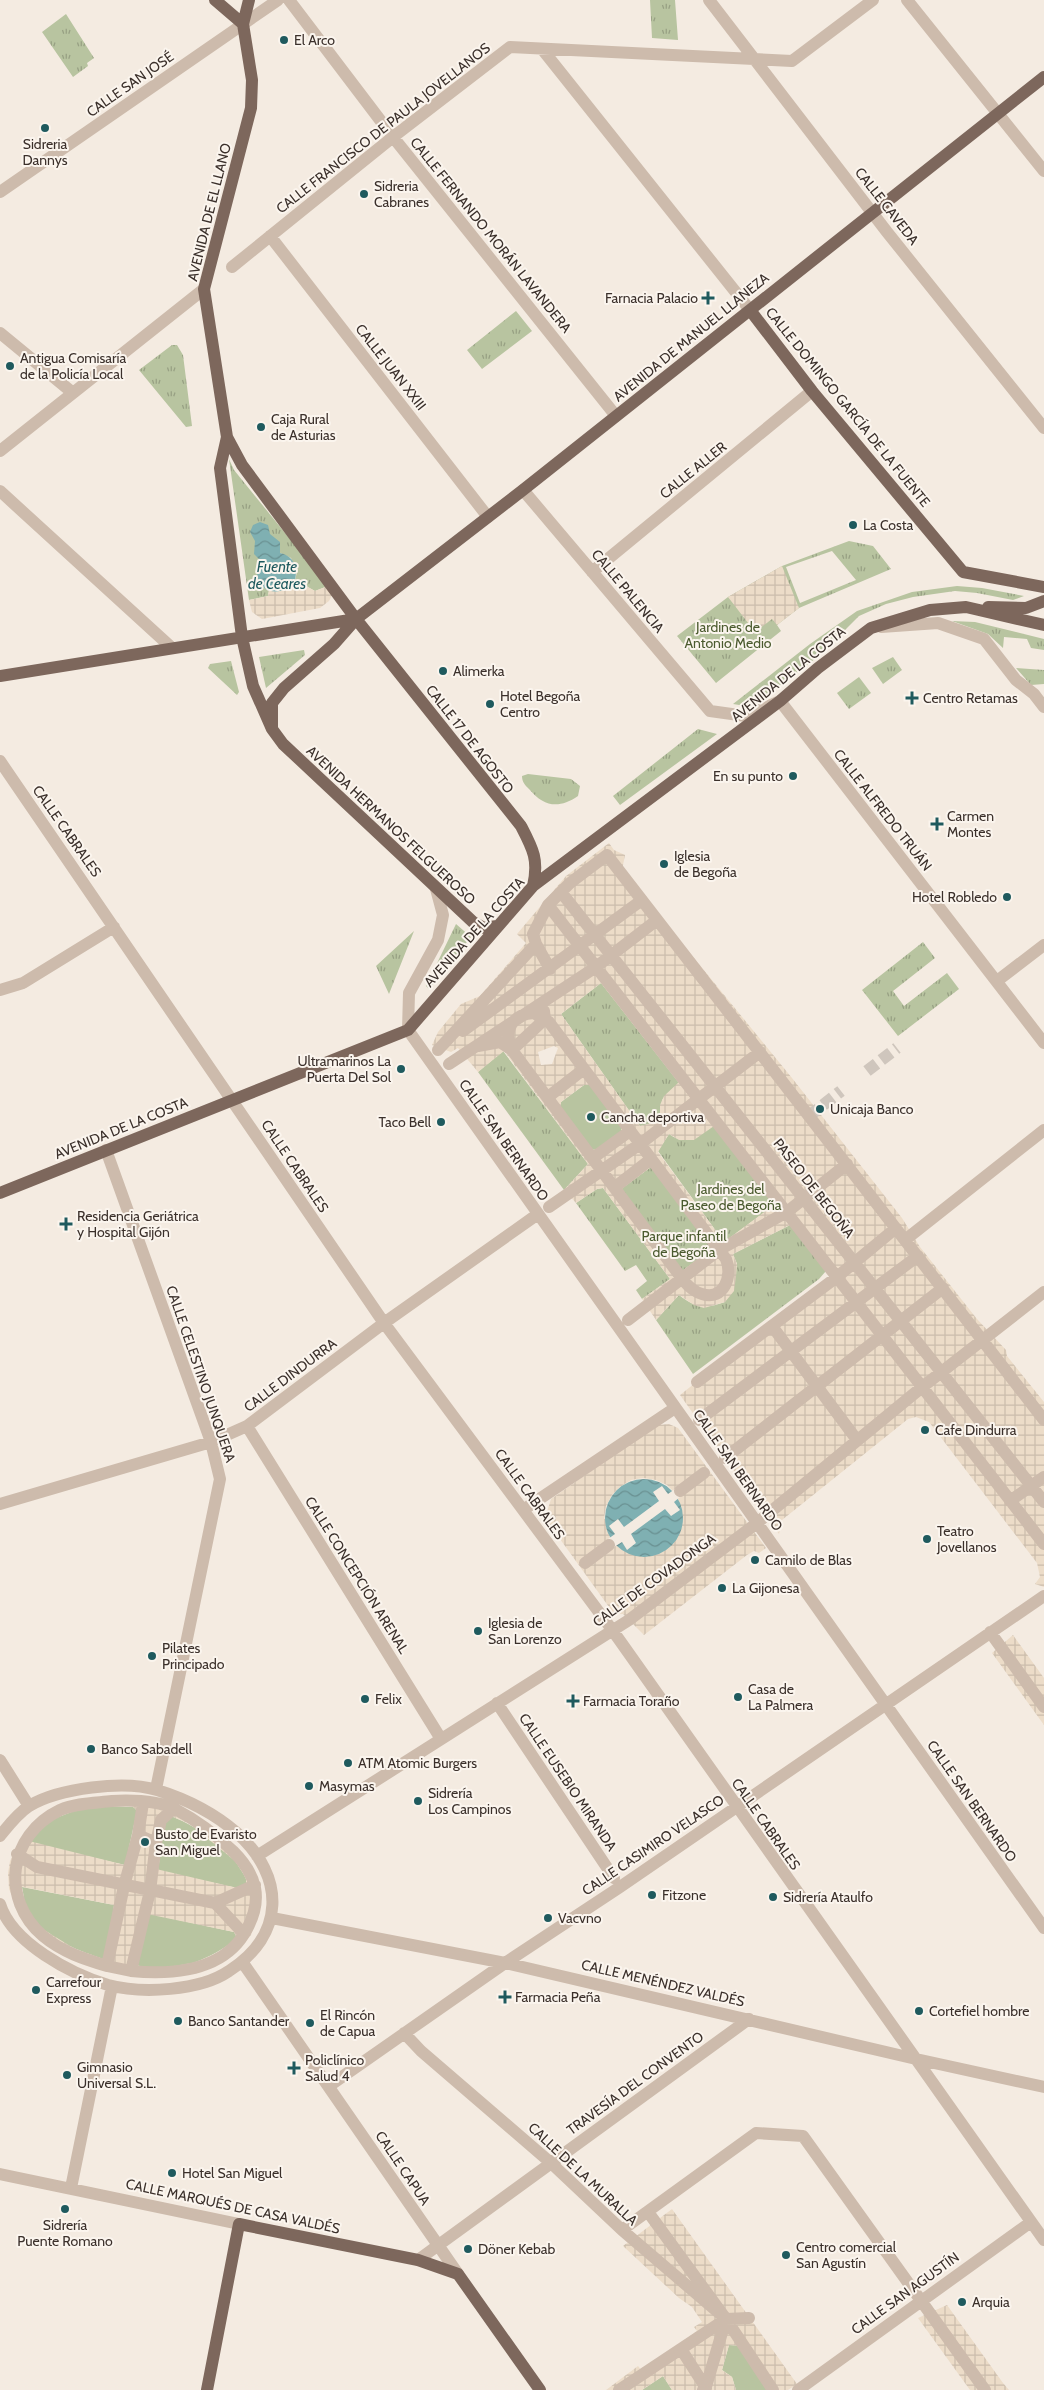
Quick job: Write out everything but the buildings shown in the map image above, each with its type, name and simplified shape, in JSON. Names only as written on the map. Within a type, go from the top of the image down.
[{"type":"main road","points":[[215,0],[243,24]]},
{"type":"main road","name":"AVENIDA DE EL LLANO","points":[[249,0],[243,24],[251,72],[251,108],[204,289],[227,437],[242,465],[356,619]]},
{"type":"main road","name":"AVENIDA DE MANUEL LLANEZA","points":[[272,729],[272,703],[284,688],[334,644],[356,619],[523,490],[1044,77]]},
{"type":"main road","name":"CALLE DOMINGO GARCÍA DE LA FUENTE","points":[[750,310],[812,391],[963,572],[1044,587]]},
{"type":"main road","name":"AVENIDA DE EL LLANO","points":[[227,437],[220,468],[242,637],[253,686],[272,729]]},
{"type":"main road","points":[[966,607],[1026,608],[1044,601]]},
{"type":"main road","name":"AVENIDA DE LA COSTA","points":[[0,1192],[408,1030],[533,886],[780,701],[818,668],[871,628],[930,610],[966,607],[1044,625]]},
{"type":"main road","name":"AVENIDA DE MANUEL LLANEZA","points":[[0,676],[356,619]]},
{"type":"main road","name":"CALLE 17 DE AGOSTO","points":[[356,619],[521,826],[532,848],[537,870],[533,886]]},
{"type":"main road","name":"AVENIDA HERMANOS FELGUEROSO","points":[[272,729],[283,744],[473,922],[484,928],[497,926]]},
{"type":"main road","points":[[207,2390],[239,2224]]},
{"type":"main road","name":"CALLE MARQUÉS DE CASA VALDÉS","points":[[239,2224],[418,2260],[458,2274]]},
{"type":"main road","name":"CALLE CAPUA","points":[[458,2274],[540,2390]]},
{"type":"street","name":"CALLE SAN JOSÉ","points":[[0,192],[278,0]]},
{"type":"street","name":"CALLE FERNANDO MORÁN LAVANDERA","points":[[289,0],[393,137],[616,416]]},
{"type":"street","name":"CALLE CAVEDA","points":[[709,0],[872,212],[1044,428]]},
{"type":"street","name":"CALLE FRANCISCO DE PAULA JOVELLANOS","points":[[232,267],[393,137],[510,47],[792,61],[873,0]]},
{"type":"street","points":[[907,0],[1044,171]]},
{"type":"street","name":"CALLE DOMINGO GARCÍA DE LA FUENTE","points":[[542,49],[750,310]]},
{"type":"street","name":"CALLE JUAN XXIII","points":[[270,236],[488,517]]},
{"type":"street","points":[[0,451],[204,289]]},
{"type":"street","points":[[0,333],[73,393]]},
{"type":"street","name":"CALLE ALLER","points":[[592,572],[812,391]]},
{"type":"street","name":"CALLE PALENCIA","points":[[523,490],[710,711],[746,716],[780,701]]},
{"type":"street","points":[[0,491],[172,648]]},
{"type":"street","points":[[871,628],[938,623],[984,639],[1016,680],[1034,694],[1044,707]]},
{"type":"street","name":"CALLE ALFREDO TRUÁN","points":[[780,701],[1044,1043]]},
{"type":"street","name":"CALLE CABRALES","points":[[0,761],[384,1323],[613,1631],[1044,2240]]},
{"type":"street","points":[[550,969],[536,944],[533,934],[548,905],[561,892],[607,855],[1044,1420]]},
{"type":"street","points":[[408,1030],[409,993],[438,940],[443,915],[436,889]]},
{"type":"street","name":"PASEO DE BEGOÑA","points":[[561,892],[1044,1502]]},
{"type":"street","points":[[536,944],[440,1048],[642,900]]},
{"type":"street","points":[[548,905],[699,1098],[921,1388],[1044,1544]]},
{"type":"street","points":[[449,1064],[612,956],[657,920]]},
{"type":"street","points":[[0,990],[23,983],[114,927]]},
{"type":"street","points":[[997,981],[1044,945]]},
{"type":"street","points":[[543,1001],[545,1019]]},
{"type":"street","points":[[472,1048],[500,1042],[512,1050],[683,1280],[695,1292],[704,1295],[721,1291],[727,1284],[730,1275],[729,1267],[719,1250],[545,1019],[534,1014],[525,1014],[517,1018],[508,1033],[512,1050]]},
{"type":"street","points":[[512,1050],[545,1019]]},
{"type":"street","name":"CALLE SAN BERNARDO","points":[[408,1030],[1044,1928]]},
{"type":"street","points":[[549,1207],[640,1144],[760,1052]]},
{"type":"street","points":[[548,1097],[584,1069]]},
{"type":"street","points":[[906,1240],[1044,1130]]},
{"type":"street","points":[[593,1158],[630,1131]]},
{"type":"street","name":"CALLE CELESTINO JUNQUERA","points":[[106,1150],[211,1442],[220,1479],[156,1789]]},
{"type":"street","points":[[615,1187],[651,1159]]},
{"type":"street","points":[[628,1320],[683,1280],[719,1250],[787,1212],[847,1164]]},
{"type":"street","name":"CALLE DINDURRA","points":[[0,1504],[211,1442],[247,1426],[384,1323],[538,1214]]},
{"type":"street","points":[[697,1382],[772,1326],[834,1273],[854,1263],[896,1228]]},
{"type":"street","points":[[699,1420],[918,1256]]},
{"type":"street","points":[[725,1458],[943,1288]]},
{"type":"street","name":"CALLE DE COVADONGA","points":[[257,1856],[613,1631],[757,1523],[921,1388],[984,1341],[1044,1292]]},
{"type":"street","points":[[772,1326],[857,1440]]},
{"type":"street","points":[[523,1510],[676,1408]]},
{"type":"street","name":"CALLE CONCEPCIÓN ARENAL","points":[[247,1426],[441,1740]]},
{"type":"street","points":[[680,1491],[704,1474]]},
{"type":"street","points":[[1010,1501],[1044,1477]]},
{"type":"street","points":[[585,1563],[609,1545]]},
{"type":"street","name":"CALLE CASIMIRO VELASCO","points":[[329,2086],[505,1963],[1044,1596]]},
{"type":"street","points":[[990,1632],[1044,1707]]},
{"type":"street","name":"CALLE EUSEBIO MIRANDA","points":[[498,1704],[614,1878]]},
{"type":"street","points":[[0,1760],[29,1806]]},
{"type":"street","points":[[0,1836],[11,1822],[29,1806],[68,1791],[103,1786],[156,1789],[202,1808],[237,1833],[257,1856],[268,1878],[272,1896],[272,1918],[260,1945],[243,1962],[221,1977],[192,1986],[156,1990],[112,1986],[68,1970],[31,1945],[1,1913]]},
{"type":"street","points":[[123,1801],[143,1803],[174,1808],[221,1840],[241,1860],[255,1885],[257,1903],[253,1918],[242,1938],[213,1961],[191,1969],[131,1971],[107,1966],[78,1957],[58,1947],[41,1935],[20,1909],[13,1888],[17,1854],[27,1836],[44,1820],[60,1810],[93,1803],[123,1801]]},
{"type":"street","points":[[107,1966],[124,1886],[138,1835],[143,1803]]},
{"type":"street","points":[[131,1971],[150,1891],[161,1820],[174,1808]]},
{"type":"street","points":[[138,1835],[156,1843]]},
{"type":"street","points":[[17,1854],[37,1868],[215,1903],[255,1885]]},
{"type":"street","points":[[215,1903],[242,1938]]},
{"type":"street","name":"CALLE MENÉNDEZ VALDÉS","points":[[272,1918],[505,1963],[1044,2087]]},
{"type":"street","name":"CALLE CAPUA","points":[[243,1962],[458,2274]]},
{"type":"street","points":[[71,2188],[112,1986]]},
{"type":"street","name":"TRAVESÍA DEL CONVENTO","points":[[418,2260],[749,2018]]},
{"type":"street","name":"CALLE DE LA MURALLA","points":[[404,2033],[421,2051],[551,2162],[622,2230],[726,2319]]},
{"type":"street","points":[[622,2230],[756,2133],[803,2136],[985,2390]]},
{"type":"street","name":"CALLE MARQUÉS DE CASA VALDÉS","points":[[0,2174],[239,2224]]},
{"type":"street","points":[[648,2212],[726,2319],[773,2390]]},
{"type":"street","name":"CALLE SAN AGUSTÍN","points":[[798,2390],[1031,2222]]},
{"type":"street","points":[[624,2389],[726,2319],[749,2318]]},
{"type":"street","points":[[705,2389],[726,2319]]},
{"type":"street","points":[[681,2349],[705,2389]]},
{"type":"green space","points":[[650,0],[675,0],[678,40],[652,38]]},
{"type":"green space","points":[[66,14],[94,58],[87,63],[88,66],[73,77],[42,32]]},
{"type":"green space","points":[[516,311],[532,331],[482,369],[467,350]]},
{"type":"green space","points":[[172,345],[177,345],[183,355],[192,426],[186,427],[139,370]]},
{"type":"green space","points":[[229,459],[234,470],[328,586],[315,591],[295,580],[297,572],[291,558],[255,541],[261,561],[263,586],[269,590],[268,596],[249,600]]},
{"type":"green space","name":"Jardines de Antonio Medio","points":[[849,541],[873,546],[891,569],[799,608],[777,625],[781,631],[716,683],[677,636],[728,597],[782,566]],"holes":[[[832,551],[856,580],[800,603],[786,567]]]},
{"type":"green space","points":[[957,586],[982,588],[1024,596],[1013,600],[955,591],[913,597],[886,604],[859,616],[820,655],[752,707],[733,704],[810,644],[857,611],[912,592]]},
{"type":"green space","points":[[952,621],[975,622],[1044,639],[1044,650],[1031,648],[1027,639],[1004,637],[1003,648],[988,634]]},
{"type":"green space","points":[[304,650],[305,655],[266,688],[259,657]]},
{"type":"green space","points":[[893,657],[902,670],[883,684],[872,668]]},
{"type":"green space","points":[[231,661],[239,692],[237,695],[208,668],[210,664]]},
{"type":"green space","points":[[1016,668],[1044,670],[1044,684],[1031,685]]},
{"type":"green space","points":[[859,677],[871,693],[849,709],[837,693]]},
{"type":"green space","points":[[698,729],[717,734],[620,805],[613,796]]},
{"type":"green space","points":[[528,774],[571,779],[580,786],[578,796],[564,803],[546,803],[540,800],[524,783],[522,776]]},
{"type":"green space","points":[[456,924],[471,937],[429,989],[426,986]]},
{"type":"green space","points":[[414,931],[389,994],[376,966]]},
{"type":"green space","points":[[923,942],[935,958],[893,991],[904,1006],[947,973],[959,989],[898,1036],[862,990]]},
{"type":"green space","points":[[601,983],[679,1083],[662,1100],[661,1121],[640,1126],[561,1014]]},
{"type":"green space","points":[[503,1051],[588,1164],[564,1190],[478,1072]]},
{"type":"green space","name":"Cancha deportiva","points":[[584,1085],[593,1085],[622,1125],[621,1134],[602,1149],[592,1150],[561,1109],[561,1102]]},
{"type":"green space","name":"Jardines del Paseo de Begoña","points":[[714,1125],[776,1204],[724,1242],[658,1151],[669,1134],[675,1138],[687,1140],[698,1136]]},
{"type":"green space","name":"Parque infantil de Begoña","points":[[652,1166],[713,1249],[679,1273],[620,1190]]},
{"type":"green space","points":[[603,1188],[670,1279],[642,1299],[636,1290],[647,1281],[636,1265],[625,1271],[576,1203],[597,1189]]},
{"type":"green space","points":[[792,1224],[826,1271],[819,1279],[693,1374],[656,1320],[679,1295],[690,1303],[701,1306],[712,1306],[725,1302],[737,1264],[733,1254]]},
{"type":"green space","points":[[87,1806],[134,1807],[137,1811],[125,1865],[29,1843],[38,1825]]},
{"type":"green space","points":[[171,1816],[194,1827],[217,1843],[236,1862],[248,1885],[242,1889],[158,1871],[165,1820]]},
{"type":"green space","points":[[22,1887],[114,1905],[106,1960],[64,1944],[44,1932],[30,1918]]},
{"type":"green space","points":[[146,1913],[234,1932],[237,1938],[215,1953],[190,1964],[162,1969],[136,1965]]},
{"type":"green space","points":[[729,2345],[742,2346],[767,2390],[736,2390],[732,2377],[722,2370]]},
{"type":"green space","points":[[663,2376],[672,2390],[642,2390]]},
{"type":"shaded area","name":"Jardines de Antonio Medio","points":[[782,566],[799,608],[777,625],[772,619],[755,632],[728,597]]},
{"type":"shaded area","points":[[295,580],[315,591],[328,586],[332,595],[329,601],[320,608],[262,619],[252,612],[249,600],[268,596],[269,590],[277,592],[291,586]]},
{"type":"shaded area","points":[[609,843],[614,850],[625,855],[622,870],[792,1078],[902,1218],[920,1247],[977,1319],[1006,1350],[1007,1356],[1044,1402],[1044,1587],[1035,1584],[1040,1577],[1037,1563],[929,1422],[916,1417],[908,1419],[782,1520],[779,1534],[680,1395],[830,1276],[792,1224],[733,1254],[737,1264],[734,1291],[725,1302],[704,1308],[694,1305],[679,1295],[656,1320],[642,1299],[670,1279],[603,1188],[597,1189],[576,1203],[564,1190],[588,1164],[504,1051],[478,1072],[458,1048],[451,1052],[432,1045],[438,1032],[461,1004],[480,996],[526,943],[517,934],[566,876]],"holes":[[[601,983],[679,1082],[664,1096],[660,1105],[660,1121],[640,1126],[561,1014]],[[554,1046],[558,1048],[552,1064],[541,1065],[538,1052]],[[584,1085],[593,1085],[622,1124],[621,1134],[602,1148],[592,1150],[561,1109],[561,1102]],[[714,1126],[775,1204],[724,1242],[658,1152],[669,1134],[679,1140],[694,1140]],[[651,1167],[712,1248],[680,1273],[620,1190]]]},
{"type":"shaded area","points":[[669,1424],[678,1428],[766,1548],[759,1553],[754,1551],[747,1555],[644,1635],[623,1614],[614,1614],[547,1521],[547,1512],[551,1499],[657,1425]],"holes":[[[643,1478],[656,1480],[667,1485],[676,1494],[604,1519],[606,1506],[612,1495],[620,1487],[631,1480]]]},
{"type":"shaded area","points":[[1013,1635],[1044,1678],[1044,1725],[992,1653]]},
{"type":"shaded area","points":[[123,1801],[174,1808],[213,1831],[231,1845],[247,1863],[258,1883],[260,1904],[251,1935],[235,1953],[217,1964],[180,1972],[142,1972],[116,1969],[78,1957],[58,1947],[41,1935],[19,1910],[9,1889],[8,1873],[10,1861],[21,1839],[125,1865],[128,1864],[137,1811],[131,1805],[88,1806],[51,1816],[33,1830],[29,1827],[49,1814],[71,1807]],"holes":[[[171,1816],[190,1824],[235,1861],[246,1878],[246,1887],[242,1889],[156,1869],[165,1820]],[[18,1886],[114,1905],[116,1907],[106,1960],[75,1949],[41,1928],[24,1910],[16,1888]],[[147,1914],[234,1932],[237,1938],[221,1951],[198,1962],[168,1967],[136,1968]]]},
{"type":"shaded area","points":[[672,2209],[797,2384],[788,2390],[767,2390],[742,2346],[729,2345],[722,2370],[732,2377],[736,2390],[672,2390],[663,2376],[642,2390],[606,2390],[638,2366],[642,2371],[697,2331],[694,2327],[702,2322],[692,2307],[679,2298],[623,2246]]},
{"type":"shaded area","points":[[947,2305],[1009,2390],[970,2390],[918,2318]]},
{"type":"water","name":"Fuente de Ceares","points":[[260,522],[268,525],[270,534],[280,542],[280,553],[292,559],[294,563],[296,571],[295,580],[288,587],[280,591],[266,589],[258,578],[257,570],[261,561],[254,554],[255,541],[250,532],[253,525]]},
{"type":"water","points":[[636,1479],[652,1479],[666,1485],[677,1496],[683,1510],[683,1526],[677,1540],[666,1551],[652,1557],[636,1557],[622,1551],[611,1540],[605,1526],[605,1510],[611,1496],[622,1485]]},
{"type":"pier","points":[[662,1486],[668,1494],[675,1489],[680,1497],[674,1502],[680,1510],[671,1516],[665,1509],[631,1534],[636,1543],[627,1550],[622,1542],[614,1547],[608,1539],[615,1534],[609,1526],[618,1519],[624,1527],[659,1501],[653,1492]]},
{"type":"tunnel","points":[[867,1071],[897,1048]]},
{"type":"tunnel","points":[[809,1116],[841,1091]]},
{"type":"place","name":"El Arco","points":[[284,40]]},
{"type":"place","name":"Sidreria Dannys","points":[[45,128]]},
{"type":"place","name":"Sidreria Cabranes","points":[[364,194]]},
{"type":"place","name":"Farnacia Palacio","points":[[708,298]]},
{"type":"place","name":"Antigua Comisaría de la Policía Local","points":[[10,366]]},
{"type":"place","name":"Caja Rural de Asturias","points":[[261,427]]},
{"type":"place","name":"La Costa","points":[[853,525]]},
{"type":"place","name":"Alimerka","points":[[443,671]]},
{"type":"place","name":"Centro Retamas","points":[[912,698]]},
{"type":"place","name":"Hotel Begoña Centro","points":[[490,704]]},
{"type":"place","name":"En su punto","points":[[793,776]]},
{"type":"place","name":"Carmen Montes","points":[[937,824]]},
{"type":"place","name":"Iglesia de Begoña","points":[[664,864]]},
{"type":"place","name":"Hotel Robledo","points":[[1007,897]]},
{"type":"place","name":"Ultramarinos La Puerta Del Sol","points":[[401,1069]]},
{"type":"place","name":"Unicaja Banco","points":[[820,1109]]},
{"type":"place","name":"Cancha deportiva","points":[[591,1117]]},
{"type":"place","name":"Taco Bell","points":[[441,1122]]},
{"type":"place","name":"Residencia Geriátrica y Hospital Gijón","points":[[66,1224]]},
{"type":"place","name":"Cafe Dindurra","points":[[925,1430]]},
{"type":"place","name":"Teatro Jovellanos","points":[[927,1539]]},
{"type":"place","name":"Camilo de Blas","points":[[755,1560]]},
{"type":"place","name":"La Gijonesa","points":[[722,1588]]},
{"type":"place","name":"Iglesia de San Lorenzo","points":[[478,1631]]},
{"type":"place","name":"Pilates Principado","points":[[152,1656]]},
{"type":"place","name":"Casa de La Palmera","points":[[738,1697]]},
{"type":"place","name":"Felix","points":[[365,1699]]},
{"type":"place","name":"Farmacia Toraño","points":[[573,1701]]},
{"type":"place","name":"Banco Sabadell","points":[[91,1749]]},
{"type":"place","name":"ATM Atomic Burgers","points":[[348,1763]]},
{"type":"place","name":"Masymas","points":[[309,1786]]},
{"type":"place","name":"Sidrería Los Campinos","points":[[418,1801]]},
{"type":"place","name":"Busto de Evaristo San Miguel","points":[[145,1842]]},
{"type":"place","name":"Fitzone","points":[[652,1895]]},
{"type":"place","name":"Sidrería Ataulfo","points":[[773,1897]]},
{"type":"place","name":"Vacvno","points":[[548,1918]]},
{"type":"place","name":"Carrefour Express","points":[[36,1990]]},
{"type":"place","name":"Farmacia Peña","points":[[505,1997]]},
{"type":"place","name":"Cortefiel hombre","points":[[919,2011]]},
{"type":"place","name":"Banco Santander","points":[[178,2021]]},
{"type":"place","name":"El Rincón de Capua","points":[[310,2023]]},
{"type":"place","name":"Policlínico Salud 4","points":[[294,2068]]},
{"type":"place","name":"Gimnasio Universal S.L.","points":[[67,2075]]},
{"type":"place","name":"Hotel San Miguel","points":[[172,2173]]},
{"type":"place","name":"Sidrería Puente Romano","points":[[65,2209]]},
{"type":"place","name":"Döner Kebab","points":[[468,2249]]},
{"type":"place","name":"Centro comercial San Agustín","points":[[786,2255]]},
{"type":"place","name":"Arquia","points":[[962,2302]]}]
